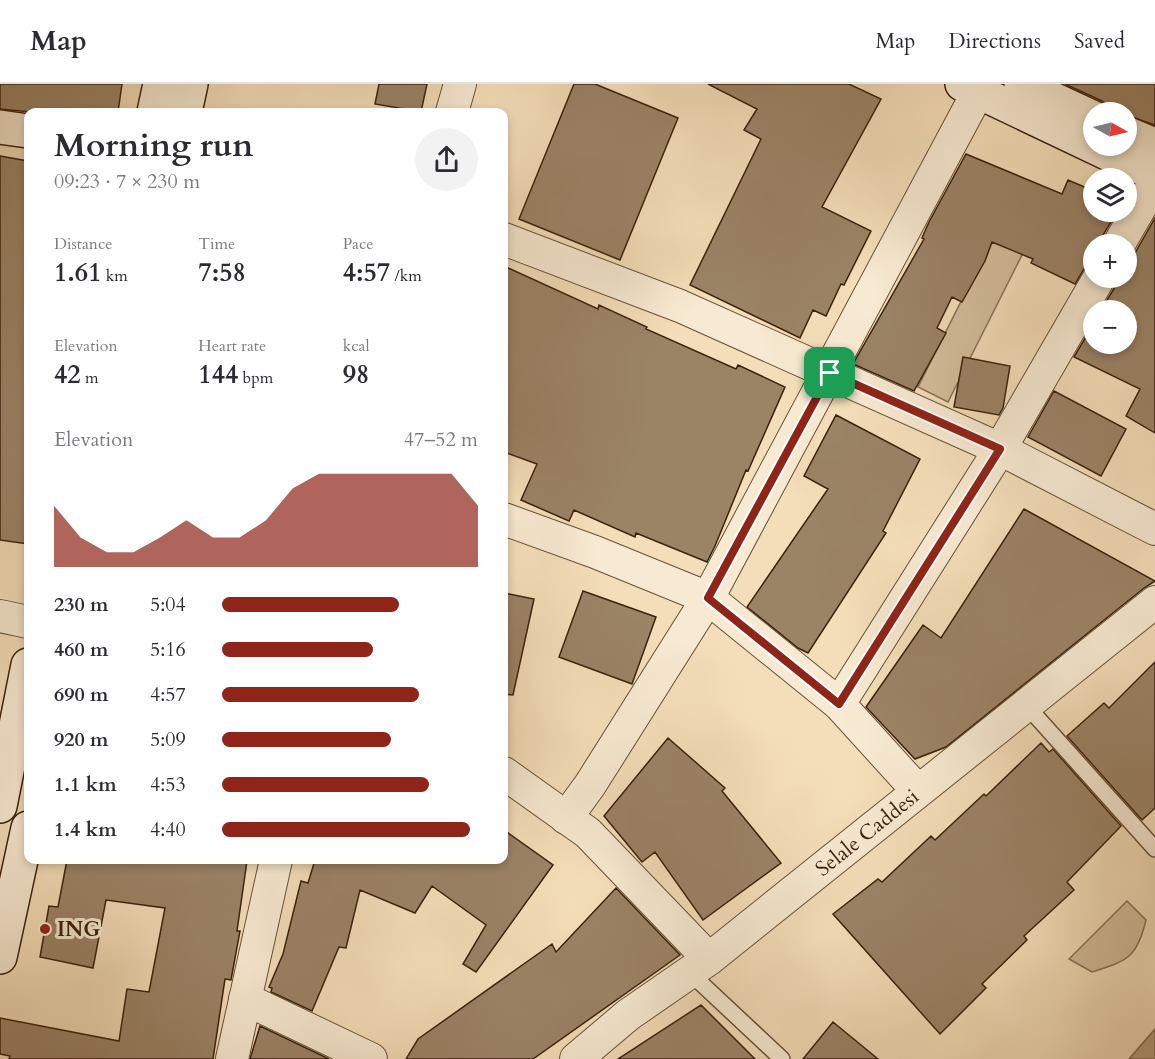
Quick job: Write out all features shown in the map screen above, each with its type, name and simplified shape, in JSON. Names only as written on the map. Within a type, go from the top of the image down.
[{"type":"main road","points":[[155,108],[160,84]]},
{"type":"main road","points":[[186,108],[191,84]]},
{"type":"main road","points":[[1021,84],[1083,113]]},
{"type":"main road","points":[[970,88],[1128,163],[1155,173]]},
{"type":"main road","points":[[0,127],[24,130]]},
{"type":"main road","points":[[1137,138],[1155,145]]},
{"type":"main road","points":[[0,806],[24,685]]},
{"type":"main road","points":[[0,957],[24,846]]},
{"type":"street","points":[[453,108],[460,84]]},
{"type":"street","points":[[566,818],[590,785],[708,598],[830,373],[970,88]]},
{"type":"street","points":[[1125,234],[1155,182]]},
{"type":"street","points":[[508,241],[680,306],[1000,449],[1155,530]]},
{"type":"street","points":[[839,704],[1000,449],[1093,288]]},
{"type":"street","points":[[508,520],[595,552],[708,598],[839,704],[918,791]]},
{"type":"street","name":"Selale Caddesi","points":[[576,1059],[628,1015],[699,966],[1155,602]]},
{"type":"street","points":[[0,616],[24,620]]},
{"type":"street","points":[[508,776],[588,833],[699,966]]},
{"type":"street","points":[[232,1059],[275,864]]},
{"type":"street","points":[[245,999],[371,1059]]},
{"type":"lane","points":[[1026,705],[1155,849]]},
{"type":"lane","points":[[699,966],[782,1059]]},
{"type":"shaded area","points":[[1005,214],[1035,229],[948,402],[918,387]]},
{"type":"shaded area","points":[[1127,901],[1146,920],[1139,943],[1129,956],[1114,965],[1092,972],[1069,959]]},
{"type":"shaded area","points":[[1155,1029],[1155,1059],[1129,1059]]},
{"type":"building","points":[[0,84],[122,84],[119,108],[24,108],[24,111],[0,109]]},
{"type":"building","points":[[379,84],[427,84],[422,108],[398,108],[375,104]]},
{"type":"building","points":[[574,84],[595,84],[678,118],[620,260],[519,219]]},
{"type":"building","points":[[708,84],[849,84],[881,99],[822,207],[871,231],[826,316],[813,310],[800,338],[690,285],[761,139],[744,130],[757,109]]},
{"type":"building","points":[[1065,84],[1155,84],[1155,125],[1137,119],[1137,102],[1102,101]]},
{"type":"building","points":[[966,154],[1062,194],[1068,180],[1083,186],[1083,222],[1111,222],[1104,234],[1083,234],[1083,271],[1075,284],[1031,263],[1033,259],[992,242],[985,261],[962,302],[952,297],[937,328],[946,333],[914,391],[853,364],[924,239],[922,238]]},
{"type":"building","points":[[0,156],[24,160],[24,543],[0,540]]},
{"type":"building","points":[[1155,218],[1155,433],[1126,416],[1140,389],[1074,357],[1083,342],[1083,354],[1137,354],[1137,300],[1107,300],[1114,288],[1137,288],[1137,250]]},
{"type":"building","points":[[508,268],[598,309],[599,305],[647,327],[646,329],[736,369],[738,365],[785,387],[748,471],[746,470],[707,562],[636,533],[635,537],[574,510],[569,521],[521,500],[537,464],[508,453]]},
{"type":"building","points":[[963,357],[1010,366],[1003,408],[999,415],[954,407]]},
{"type":"building","points":[[1054,391],[1126,429],[1101,476],[1028,437]]},
{"type":"building","points":[[836,415],[920,459],[883,531],[886,533],[808,653],[798,648],[747,607],[828,489],[804,476]]},
{"type":"building","points":[[1024,509],[1155,581],[946,747],[915,759],[866,707],[923,625],[941,638]]},
{"type":"building","points":[[583,591],[656,617],[632,684],[559,657]]},
{"type":"building","points":[[508,594],[534,599],[513,695],[508,694]]},
{"type":"building","points":[[1155,662],[1155,808],[1142,820],[1067,736],[1104,703],[1109,708]]},
{"type":"building","points":[[668,738],[725,788],[722,791],[781,863],[703,920],[655,852],[642,862],[604,816]]},
{"type":"building","points":[[1041,743],[1049,752],[1053,749],[1121,826],[1067,882],[1074,890],[1024,936],[1027,940],[982,984],[986,988],[940,1034],[833,914],[878,879],[882,882],[931,836],[935,840],[984,794],[986,796]]},
{"type":"building","points":[[508,833],[553,865],[476,972],[463,964],[486,925],[432,886],[415,913],[360,890],[346,948],[339,947],[312,1011],[271,992],[272,988],[269,987],[283,954],[301,881],[308,883],[314,864],[508,864]]},
{"type":"building","points":[[66,864],[247,864],[237,931],[240,931],[231,980],[225,979],[213,1059],[9,1059],[10,1056],[0,1054],[0,1018],[119,1041],[127,989],[149,992],[165,908],[106,900],[93,968],[40,957],[49,906],[58,907]]},
{"type":"building","points":[[616,888],[680,955],[533,1059],[406,1059],[418,1039],[552,944],[556,952]]},
{"type":"building","points":[[701,1005],[755,1059],[618,1059]]},
{"type":"building","points":[[833,1022],[878,1059],[803,1059]]},
{"type":"building","points":[[260,1026],[329,1059],[250,1059]]},
{"type":"place","name":"ING","points":[[45,929]]},
{"type":"route","points":[[830,373],[1000,449],[839,704],[708,598],[830,373]]}]
